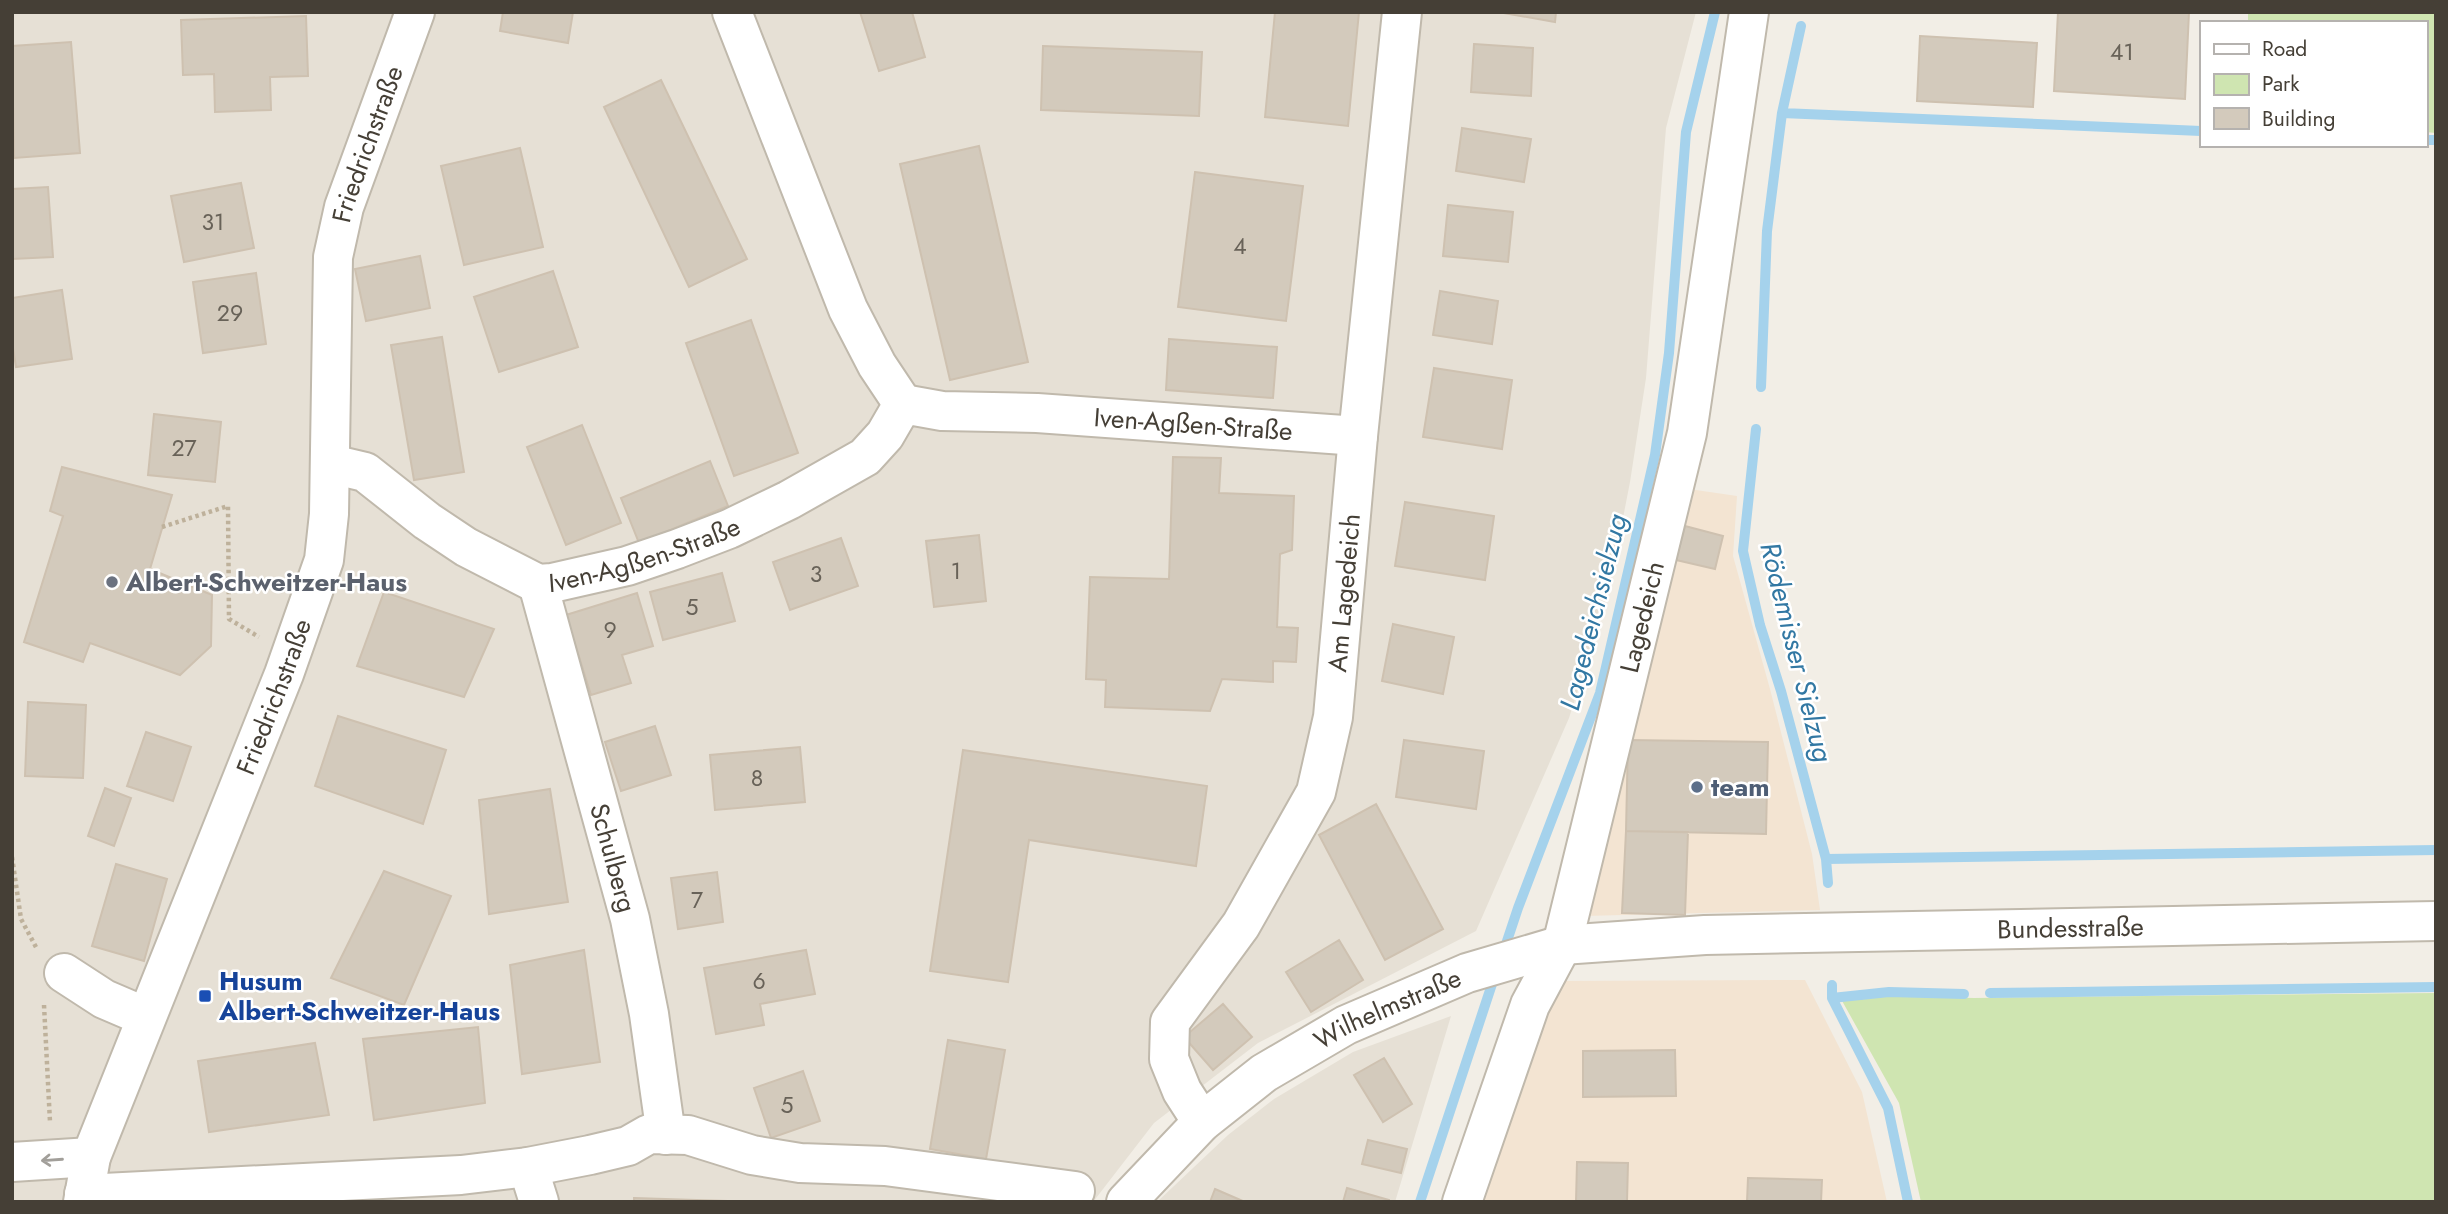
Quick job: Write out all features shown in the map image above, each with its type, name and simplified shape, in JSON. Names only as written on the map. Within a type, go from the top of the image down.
[{"type":"street","name":"Friedrichstraße","points":[[86,1184],[146,1017],[290,656],[324,559],[331,464],[333,257],[344,207],[415,12]]},
{"type":"street","points":[[732,12],[848,309],[877,365],[903,404]]},
{"type":"street","name":"Am Lagedeich","points":[[1202,1122],[1182,1091],[1169,1059],[1170,1022],[1241,925],[1316,792],[1333,717],[1358,436],[1402,12]]},
{"type":"street","name":"Lagedeich","points":[[1462,1202],[1530,1005],[1562,945],[1687,433],[1749,12]]},
{"type":"street","name":"Iven-Agßen-Straße","points":[[331,464],[365,472],[427,521],[466,547],[538,584],[573,580],[665,553],[729,529],[789,500],[865,457],[885,435],[903,404],[942,411],[1037,413],[1358,436]]},
{"type":"street","name":"Schulberg","points":[[538,584],[630,919],[649,1014],[666,1135]]},
{"type":"street","name":"Bundesstraße","points":[[1705,935],[2436,921]]},
{"type":"street","name":"Wilhelmstraße","points":[[1126,1202],[1202,1122],[1264,1073],[1346,1025],[1467,973],[1562,945],[1705,935]]},
{"type":"street","points":[[54,986],[104,999],[146,1017]]},
{"type":"street","points":[[12,1162],[52,1159],[86,1184],[461,1175],[533,1184],[628,1146],[649,1134],[688,1135],[752,1155],[800,1163],[885,1166],[1075,1191]]},
{"type":"path","points":[[162,527],[228,506],[229,619],[290,656]]},
{"type":"path","points":[[12,857],[21,919],[54,986],[52,1159]]},
{"type":"shaded area","points":[[12,12],[1696,12],[1666,128],[1646,378],[1630,482],[1608,595],[1569,718],[1476,931],[1258,1043],[1154,1123],[1093,1202],[12,1202]]},
{"type":"shaded area","points":[[1689,489],[1737,496],[1733,556],[1812,854],[1820,910],[1584,916]]},
{"type":"shaded area","points":[[1805,980],[1862,1092],[1887,1202],[1478,1202],[1557,981]]},
{"type":"shaded area","points":[[1451,1016],[1395,1202],[1157,1202],[1228,1135],[1274,1099],[1353,1052]]},
{"type":"green space","points":[[2248,12],[2436,12],[2436,133],[2427,132],[2427,21],[2248,21]]},
{"type":"green space","points":[[2436,993],[2436,1202],[1921,1202],[1899,1103],[1841,999],[1889,996],[1974,998]]},
{"type":"building","points":[[503,12],[573,12],[568,43],[500,31]]},
{"type":"building","points":[[860,12],[912,12],[925,57],[879,71]]},
{"type":"building","points":[[1275,12],[1359,12],[1348,126],[1265,117]]},
{"type":"building","points":[[1498,12],[1556,12],[1555,22]]},
{"type":"building","points":[[2058,12],[2189,12],[2185,99],[2054,91]]},
{"type":"building","points":[[306,16],[308,76],[270,77],[271,110],[215,112],[214,74],[183,75],[181,20]]},
{"type":"building","points":[[1920,36],[2037,43],[2033,107],[1917,101]]},
{"type":"building","points":[[71,42],[80,153],[14,158],[12,46]]},
{"type":"building","points":[[1474,44],[1533,48],[1531,96],[1471,92]]},
{"type":"building","points":[[1043,46],[1202,52],[1199,116],[1041,110]]},
{"type":"building","points":[[661,80],[747,259],[689,287],[604,107]]},
{"type":"building","points":[[1462,128],[1531,139],[1524,182],[1456,171]]},
{"type":"building","points":[[979,146],[1028,362],[950,380],[900,164]]},
{"type":"building","points":[[520,148],[543,247],[464,265],[441,166]]},
{"type":"building","points":[[1195,172],[1303,186],[1286,321],[1178,307]]},
{"type":"building","points":[[241,183],[254,248],[184,262],[171,196]]},
{"type":"building","points":[[48,187],[53,257],[12,259],[12,189]]},
{"type":"building","points":[[1448,205],[1513,212],[1508,262],[1443,256]]},
{"type":"building","points":[[420,256],[430,308],[366,321],[355,269]]},
{"type":"building","points":[[553,271],[578,347],[499,372],[474,297]]},
{"type":"building","points":[[256,273],[266,344],[203,353],[193,282]]},
{"type":"building","points":[[62,290],[72,359],[16,367],[12,342],[12,298]]},
{"type":"building","points":[[1440,291],[1498,301],[1492,344],[1433,335]]},
{"type":"building","points":[[751,320],[798,453],[734,476],[686,343]]},
{"type":"building","points":[[442,337],[464,472],[414,480],[391,345]]},
{"type":"building","points":[[1169,339],[1277,347],[1273,398],[1166,390]]},
{"type":"building","points":[[1434,368],[1512,380],[1502,449],[1423,437]]},
{"type":"building","points":[[154,414],[221,422],[215,482],[148,475]]},
{"type":"building","points":[[582,425],[621,523],[566,545],[527,447]]},
{"type":"building","points":[[1173,457],[1221,458],[1219,493],[1294,496],[1292,550],[1280,554],[1277,627],[1298,628],[1296,662],[1273,661],[1273,682],[1222,679],[1210,711],[1105,707],[1106,680],[1086,679],[1090,577],[1169,579]]},
{"type":"building","points":[[710,461],[728,506],[639,543],[621,498]]},
{"type":"building","name":"Albert-Schweitzer-Haus","points":[[62,467],[172,495],[150,569],[212,595],[211,646],[180,675],[90,643],[83,662],[24,642],[63,516],[50,511]]},
{"type":"building","points":[[1405,502],[1494,516],[1485,580],[1395,566]]},
{"type":"building","points":[[1685,526],[1723,536],[1715,569],[1676,560]]},
{"type":"building","points":[[979,535],[986,601],[934,607],[926,541]]},
{"type":"building","points":[[841,538],[858,586],[790,610],[773,562]]},
{"type":"building","points":[[722,573],[735,621],[663,640],[650,592]]},
{"type":"building","points":[[384,592],[494,629],[464,697],[357,666]]},
{"type":"building","points":[[637,593],[653,646],[622,655],[631,683],[591,695],[566,615]]},
{"type":"building","points":[[1393,624],[1454,637],[1443,694],[1382,681]]},
{"type":"building","points":[[28,702],[86,705],[83,778],[25,776]]},
{"type":"building","points":[[338,716],[446,750],[423,824],[315,786]]},
{"type":"building","points":[[655,726],[671,775],[621,791],[605,742]]},
{"type":"building","points":[[146,732],[191,747],[173,801],[127,786]]},
{"type":"building","points":[[1404,740],[1484,751],[1476,809],[1396,797]]},
{"type":"building","name":"team","points":[[1628,740],[1768,742],[1766,834],[1626,831]]},
{"type":"building","points":[[800,747],[805,802],[715,810],[710,755]]},
{"type":"building","points":[[963,750],[1207,786],[1196,866],[1029,840],[1008,982],[930,971]]},
{"type":"building","points":[[105,788],[131,798],[114,846],[88,836]]},
{"type":"building","points":[[550,789],[568,902],[489,914],[479,800]]},
{"type":"building","points":[[1376,804],[1443,929],[1385,960],[1319,835]]},
{"type":"building","points":[[1626,831],[1688,832],[1685,915],[1622,913]]},
{"type":"building","points":[[116,864],[167,879],[144,961],[92,946]]},
{"type":"building","points":[[384,871],[451,896],[404,1005],[331,978]]},
{"type":"building","points":[[717,872],[723,922],[678,929],[671,878]]},
{"type":"building","points":[[1339,940],[1363,980],[1311,1012],[1286,972]]},
{"type":"building","points":[[584,950],[600,1062],[522,1074],[510,965]]},
{"type":"building","points":[[806,950],[815,994],[760,1004],[764,1025],[716,1034],[704,968]]},
{"type":"building","points":[[1223,1004],[1252,1037],[1213,1070],[1184,1037]]},
{"type":"building","points":[[478,1027],[485,1103],[374,1120],[363,1039]]},
{"type":"building","points":[[948,1040],[1005,1050],[986,1159],[930,1149]]},
{"type":"building","points":[[315,1043],[329,1115],[209,1132],[198,1061]]},
{"type":"building","points":[[1675,1050],[1676,1096],[1583,1097],[1583,1051]]},
{"type":"building","points":[[1384,1058],[1412,1104],[1383,1122],[1354,1075]]},
{"type":"building","points":[[803,1071],[820,1121],[771,1138],[754,1088]]},
{"type":"building","points":[[1368,1140],[1407,1149],[1401,1173],[1362,1164]]},
{"type":"building","points":[[1577,1162],[1628,1163],[1627,1202],[1576,1202]]},
{"type":"building","points":[[1748,1178],[1822,1180],[1821,1202],[1747,1202]]},
{"type":"building","points":[[1347,1188],[1389,1200],[1389,1202],[1343,1202]]},
{"type":"building","points":[[1215,1189],[1245,1202],[1210,1202]]},
{"type":"building","points":[[634,1198],[727,1201],[727,1202],[634,1202]]},
{"type":"waterway","name":"Lagedeichsielzug","points":[[1503,953],[1600,693],[1655,455],[1669,353],[1686,132],[1715,12]]},
{"type":"waterway","name":"Rödemisser Sielzug","points":[[1761,387],[1767,231],[1782,113],[1801,26]]},
{"type":"waterway","points":[[1782,113],[2200,131]]},
{"type":"waterway","points":[[2427,140],[2436,140]]},
{"type":"waterway","name":"Rödemisser Sielzug","points":[[1756,429],[1743,551],[1760,625],[1781,691],[1826,859],[1828,883]]},
{"type":"waterway","points":[[1826,859],[2436,850]]},
{"type":"waterway","name":"Lagedeichsielzug","points":[[1420,1202],[1496,972]]},
{"type":"waterway","name":"Rödemisser Sielzug","points":[[1832,985],[1832,998],[1888,1108],[1908,1202]]},
{"type":"waterway","points":[[1990,993],[2436,987]]},
{"type":"waterway","points":[[1832,998],[1889,992],[1964,994]]},
{"type":"place","name":"Albert-Schweitzer-Haus","points":[[112,582]]},
{"type":"place","name":"team","points":[[1697,787]]},
{"type":"place","name":"Husum Albert-Schweitzer-Haus","points":[[205,996]]}]
